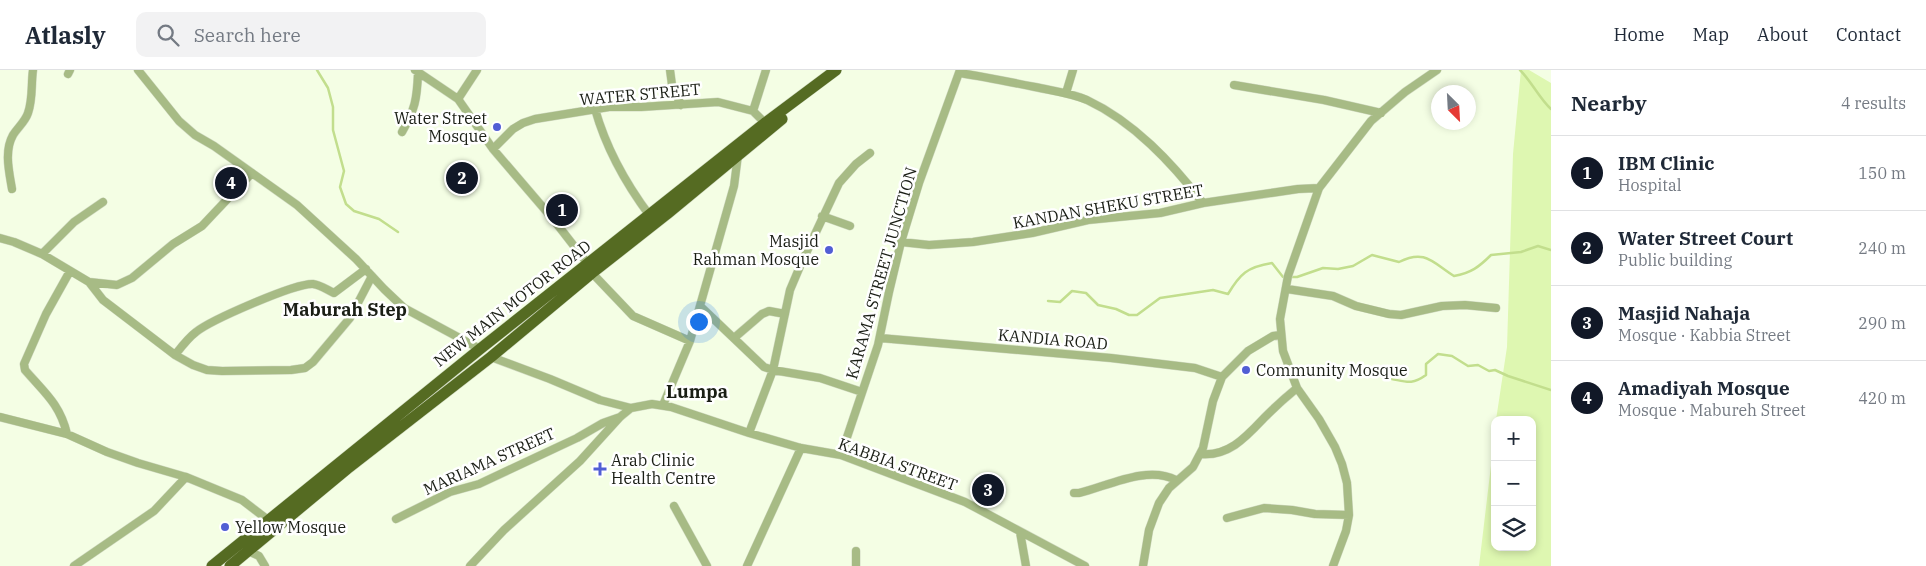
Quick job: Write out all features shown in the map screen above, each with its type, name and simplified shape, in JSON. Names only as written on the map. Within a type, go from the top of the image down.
[{"type":"highway","name":"NEW MAIN MOTOR ROAD","points":[[212,566],[347,469],[491,357],[650,216],[765,123],[836,70]]},
{"type":"highway","name":"NEW MAIN MOTOR ROAD","points":[[230,566],[248,551],[273,524],[480,349],[667,214],[738,155],[848,70]]},
{"type":"street","points":[[12,189],[7,159],[14,134],[23,124],[28,112],[33,70]]},
{"type":"street","points":[[138,70],[179,121],[195,135],[214,146],[297,205],[366,269],[384,290],[404,308],[480,349]]},
{"type":"street","points":[[458,99],[477,70]]},
{"type":"street","points":[[670,70],[672,85],[681,105]]},
{"type":"street","points":[[752,111],[766,70]]},
{"type":"street","points":[[1066,93],[1073,70]]},
{"type":"street","points":[[1333,566],[1346,531],[1349,515],[1347,483],[1342,464],[1319,419],[1297,388],[1283,351],[1280,320],[1287,290],[1288,276],[1318,188],[1372,121],[1405,92],[1437,70]]},
{"type":"street","points":[[416,71],[458,99],[493,149],[553,219],[590,268],[633,316],[690,342]]},
{"type":"street","points":[[402,132],[413,112],[416,102],[416,71]]},
{"type":"street","points":[[960,71],[1066,93],[1086,100],[1111,113],[1135,131],[1184,178],[1203,203]]},
{"type":"street","name":"KARAMA STREET JUNCTION","points":[[841,455],[880,338],[888,292],[901,242],[925,166],[960,71]]},
{"type":"street","points":[[1234,85],[1324,100],[1381,113]]},
{"type":"street","name":"WATER STREET","points":[[493,149],[513,129],[523,123],[535,119],[609,107],[641,108],[718,102],[752,111],[765,123]]},
{"type":"street","points":[[595,109],[614,160],[650,216]]},
{"type":"street","points":[[749,433],[773,370],[790,290],[838,183],[856,164],[870,153]]},
{"type":"street","points":[[470,566],[504,530],[580,461],[620,417],[631,408],[643,405],[663,405],[690,342],[734,186],[738,155]]},
{"type":"street","points":[[89,282],[117,285],[125,283],[161,253],[202,226],[252,173]]},
{"type":"street","name":"KANDAN SHEKU STREET","points":[[901,242],[929,245],[974,242],[1032,233],[1088,220],[1160,213],[1203,203],[1298,189],[1318,188]]},
{"type":"street","points":[[42,254],[74,222],[104,202]]},
{"type":"street","points":[[822,216],[850,226]]},
{"type":"street","points":[[0,238],[42,254],[89,282],[103,300],[175,354],[193,365],[222,371],[305,368],[313,362],[350,318],[372,276]]},
{"type":"street","points":[[175,354],[186,341],[207,324],[281,292],[302,286],[317,285],[334,293],[366,269]]},
{"type":"street","points":[[67,434],[61,413],[25,370],[24,364],[46,314],[70,271]]},
{"type":"street","points":[[1287,290],[1333,296],[1356,306],[1389,314],[1401,315],[1442,306],[1465,305],[1496,308]]},
{"type":"street","points":[[700,306],[764,367],[820,378],[862,392]]},
{"type":"street","points":[[734,338],[762,314],[769,311],[785,314]]},
{"type":"street","points":[[1143,566],[1149,530],[1159,503],[1168,488],[1193,468],[1200,454],[1222,377],[1248,351],[1273,336],[1281,335]]},
{"type":"street","name":"KANDIA ROAD","points":[[880,338],[1110,358],[1195,368],[1222,377]]},
{"type":"street","points":[[491,357],[600,400],[631,408]]},
{"type":"street","points":[[1200,454],[1212,455],[1231,448],[1297,388]]},
{"type":"street","name":"KABBIA STREET","points":[[663,405],[801,448],[841,455],[965,502],[1085,566]]},
{"type":"street","points":[[0,417],[67,434],[130,460],[186,477],[242,500],[273,524]]},
{"type":"street","name":"MARIAMA STREET","points":[[396,519],[450,492],[479,484],[576,438],[603,423],[620,417]]},
{"type":"street","points":[[747,566],[801,448]]},
{"type":"street","points":[[1074,493],[1085,492],[1141,476],[1168,476],[1176,480]]},
{"type":"street","points":[[74,566],[154,512],[186,477]]},
{"type":"street","points":[[674,506],[707,566]]},
{"type":"street","points":[[1227,518],[1264,508],[1315,514],[1349,515]]},
{"type":"street","points":[[1020,532],[1026,566]]},
{"type":"street","points":[[248,551],[259,556],[265,566]]},
{"type":"street","points":[[856,551],[856,566]]},
{"type":"green space","points":[[1521,70],[1529,70],[1551,83],[1551,566],[1479,566],[1491,466],[1491,551],[1536,551],[1536,416],[1497,416],[1507,347],[1513,154]]},
{"type":"waterway","points":[[317,70],[328,88],[333,107],[333,130],[344,171],[340,187],[346,204],[354,211],[379,219],[398,232]]},
{"type":"waterway","points":[[1520,70],[1551,109]]},
{"type":"waterway","points":[[1048,301],[1060,302],[1072,291],[1086,293],[1098,305],[1116,309],[1129,315],[1137,315],[1160,298],[1213,290],[1228,294],[1236,281],[1245,272],[1272,263],[1283,277],[1297,277],[1323,268],[1338,269],[1353,266],[1372,255],[1399,262],[1408,258],[1422,257],[1434,262],[1454,276],[1474,269],[1491,255],[1521,252],[1538,246],[1551,250]]},
{"type":"waterway","points":[[1392,379],[1409,382],[1421,378],[1426,375],[1426,364],[1438,354],[1452,356],[1468,366],[1478,365],[1489,371],[1495,370],[1551,390]]},
{"type":"place","name":"Water Street Mosque","points":[[497,127]]},
{"type":"place","name":"Water Street Court","points":[[462,178]]},
{"type":"place","name":"Amadiyah Mosque","points":[[231,183]]},
{"type":"place","name":"IBM Clinic","points":[[562,210]]},
{"type":"place","name":"Masjid Rahman Mosque","points":[[829,250]]},
{"type":"place","name":"Community Mosque","points":[[1246,370]]},
{"type":"place","name":"Arab Clinic Health Centre","points":[[600,469]]},
{"type":"place","name":"Masjid Nahaja","points":[[988,490]]},
{"type":"place","name":"Yellow Mosque","points":[[225,527]]},
{"type":"district","name":"Maburah Step","points":[[345,310]]},
{"type":"district","name":"Lumpa","points":[[697,392]]}]
